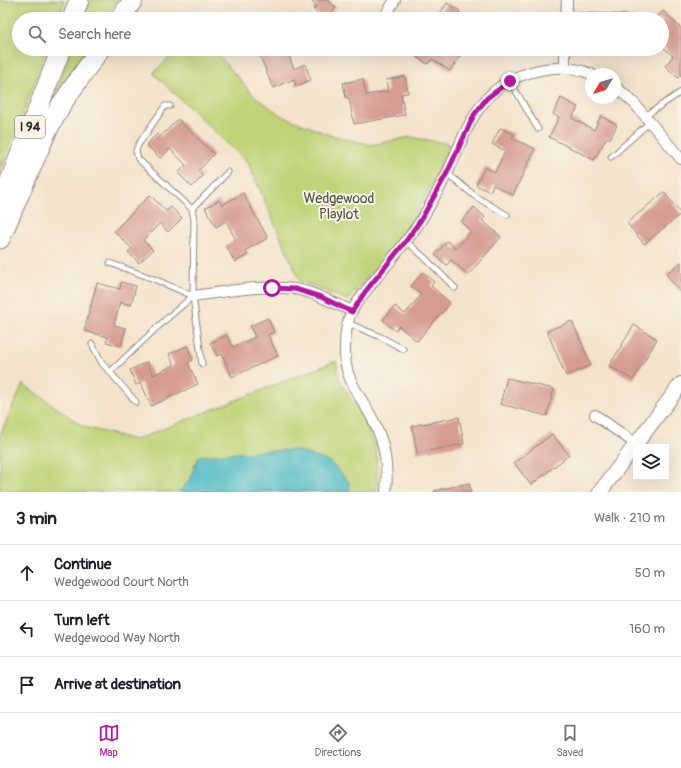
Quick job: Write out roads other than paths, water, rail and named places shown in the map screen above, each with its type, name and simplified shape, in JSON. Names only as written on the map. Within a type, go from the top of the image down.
[{"type":"highway","points":[[75,12],[79,0]]},
{"type":"highway","points":[[125,12],[133,0]]},
{"type":"highway","name":"I 94","points":[[0,206],[58,56]]},
{"type":"highway","points":[[0,239],[46,133],[61,105],[95,56]]},
{"type":"street","points":[[387,12],[395,0]]},
{"type":"street","points":[[566,12],[567,0]]},
{"type":"street","points":[[564,67],[565,56]]},
{"type":"street","points":[[386,492],[387,473],[385,452],[381,436],[371,416],[355,391],[348,374],[345,359],[348,323],[352,312],[365,292],[406,241],[422,218],[447,173],[474,115],[487,98],[510,81],[525,74],[564,67],[585,72]]},
{"type":"street","points":[[621,91],[634,103],[681,159]]},
{"type":"street","points":[[194,296],[250,288],[295,289],[321,297],[352,312]]},
{"type":"street","points":[[595,415],[636,444],[681,384]]},
{"type":"street","points":[[600,492],[633,448]]},
{"type":"lane","points":[[510,81],[538,129]]},
{"type":"lane","points":[[611,157],[648,119],[681,92]]},
{"type":"lane","points":[[170,106],[165,106],[138,145],[136,151],[138,159],[192,209],[194,220],[194,296],[202,364]]},
{"type":"lane","points":[[192,209],[228,172]]},
{"type":"lane","points":[[447,173],[476,197],[507,215]]},
{"type":"lane","points":[[406,241],[424,256],[455,288]]},
{"type":"lane","points":[[110,262],[194,296]]},
{"type":"lane","points":[[110,372],[164,321],[194,296]]},
{"type":"lane","points":[[348,323],[381,336],[403,349]]},
{"type":"lane","points":[[92,344],[102,363],[136,402]]},
{"type":"water","points":[[296,450],[330,462],[349,482],[350,492],[179,492],[189,480],[199,456]]},
{"type":"park label","name":"Wedgewood Playlot","points":[[339,206]]}]
